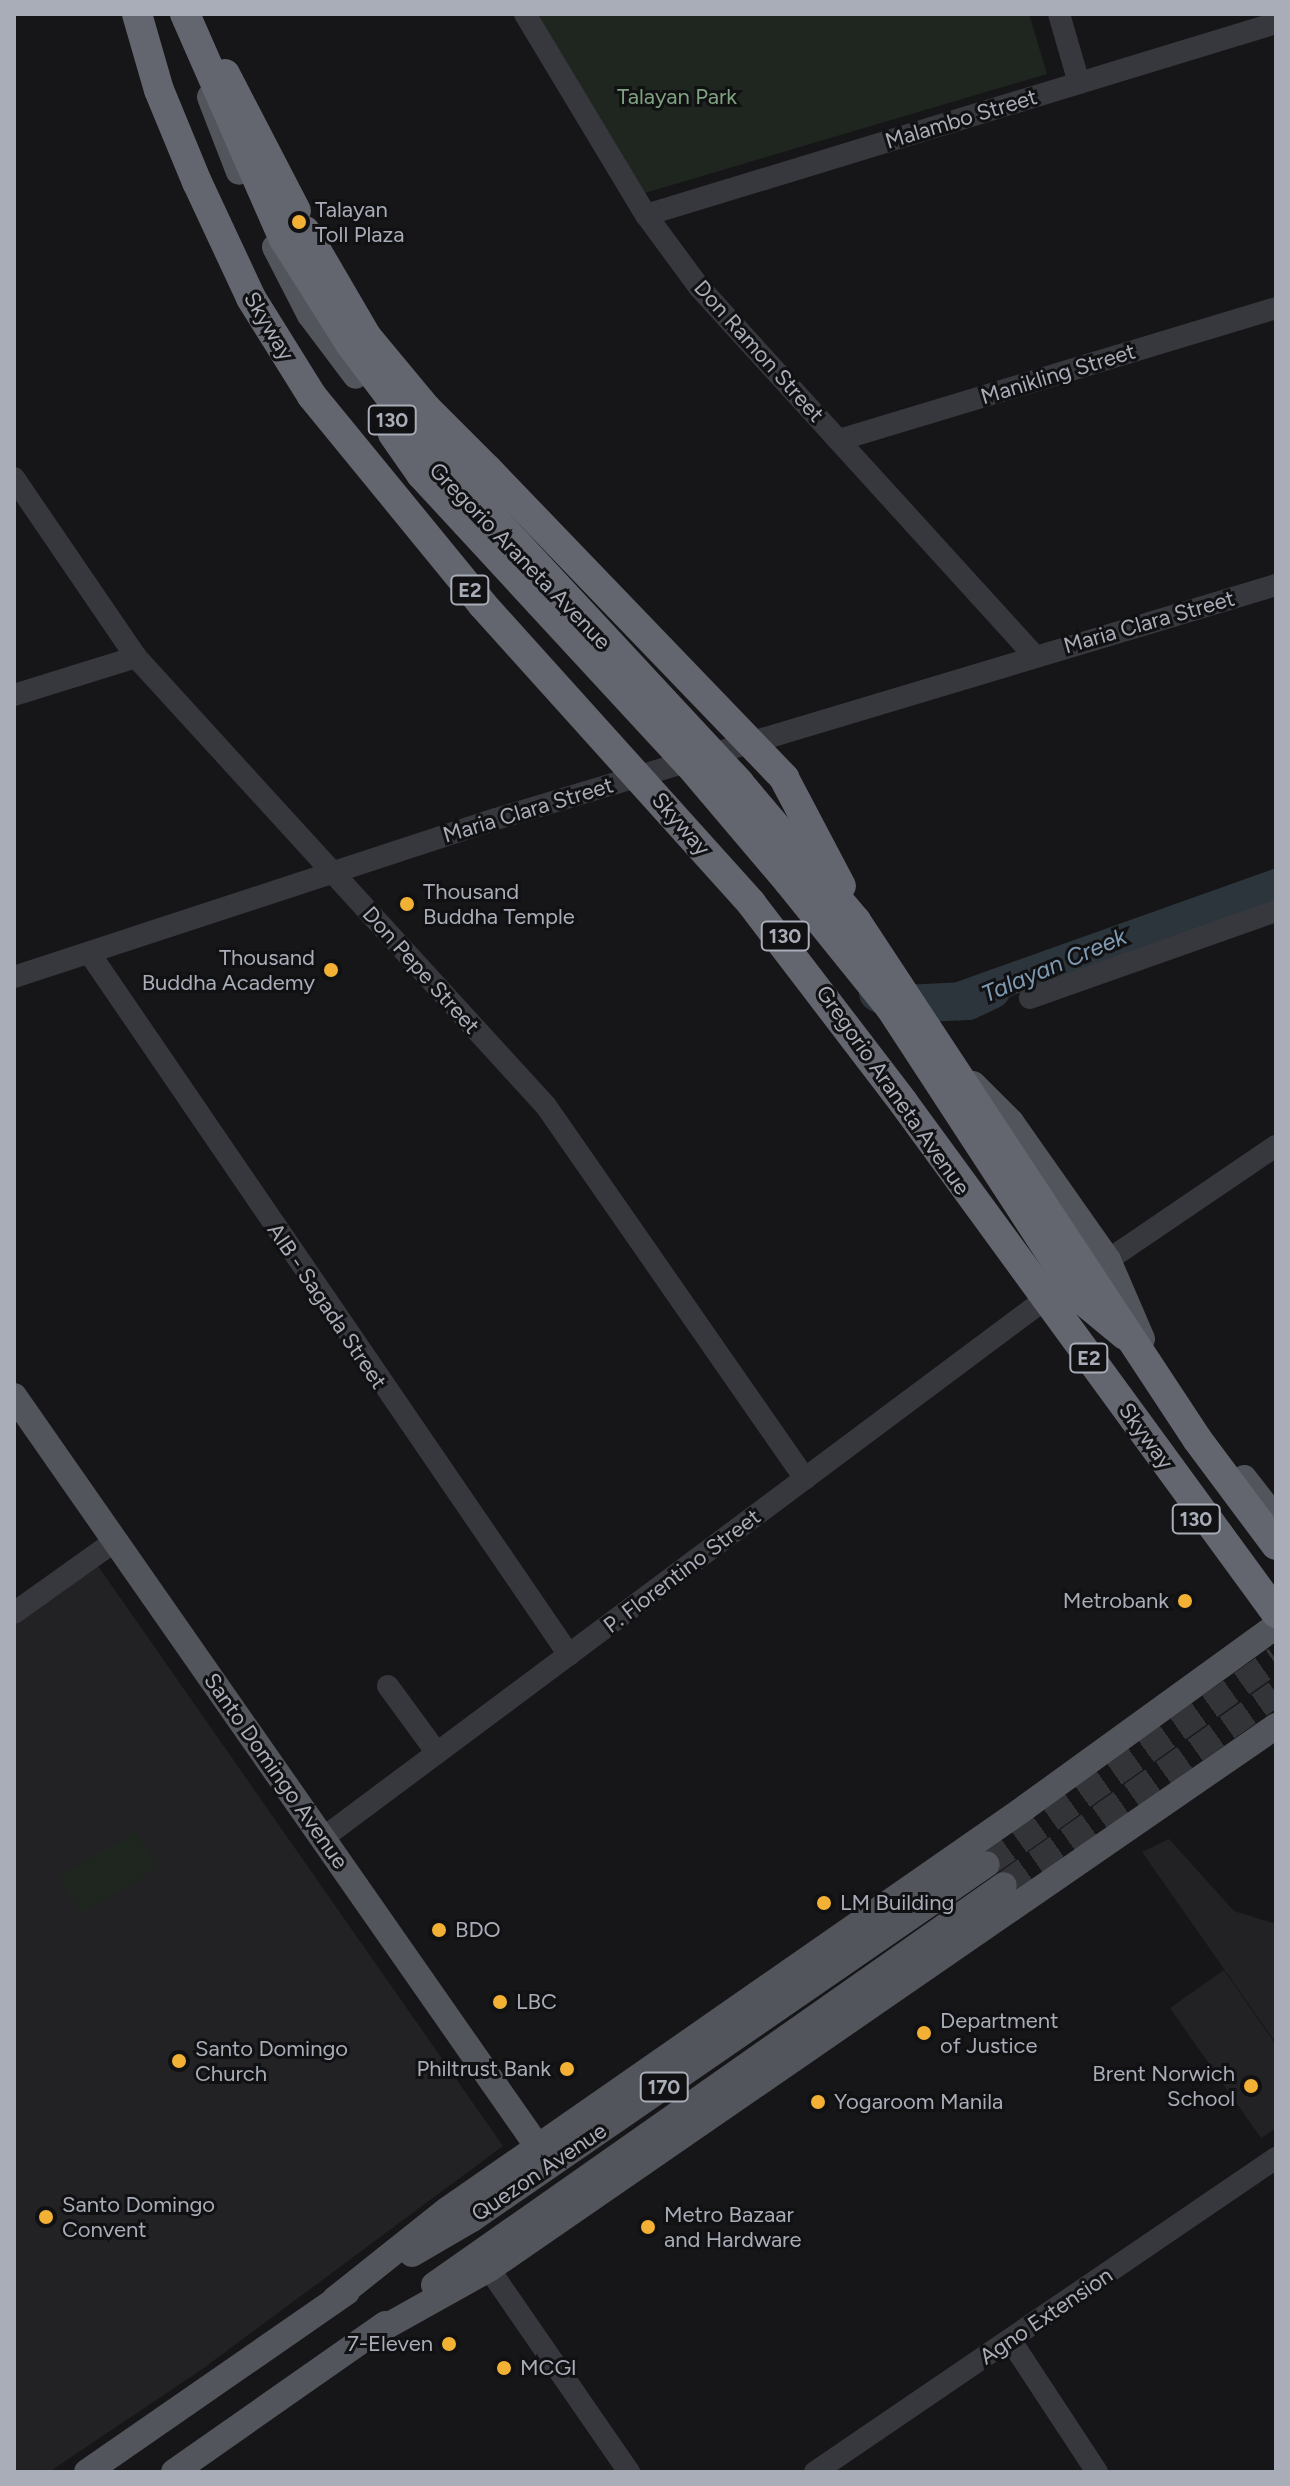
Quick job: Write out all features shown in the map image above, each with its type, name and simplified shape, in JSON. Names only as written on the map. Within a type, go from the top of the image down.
[{"type":"highway","name":"Skyway","points":[[137,14],[159,90],[244,283],[312,396],[482,604],[751,903],[839,1016],[1276,1613]]},
{"type":"highway","points":[[146,14],[168,129]]},
{"type":"highway","name":"Skyway","points":[[186,14],[295,227],[351,345],[430,450],[739,783],[856,921],[1197,1439],[1276,1545]]},
{"type":"highway","points":[[194,14],[295,227],[367,337],[426,408],[784,778],[826,850],[856,921]]},
{"type":"highway","points":[[295,227],[327,340],[421,474],[689,764],[896,1001],[1080,1298],[1148,1354]]},
{"type":"main road","name":"Gregorio Araneta Avenue","points":[[127,14],[168,129],[232,264],[339,423],[481,591],[652,772],[786,937],[1040,1303],[1276,1627]]},
{"type":"main road","name":"Gregorio Araneta Avenue","points":[[186,14],[219,130],[310,315],[429,461],[708,753],[816,877],[896,1001],[1011,1122],[1108,1260],[1148,1354]]},
{"type":"main road","name":"Gregorio Araneta Avenue","points":[[934,1044],[1081,1273],[1276,1519]]},
{"type":"main road","name":"Santo Domingo Avenue","points":[[14,1396],[538,2147]]},
{"type":"main road","points":[[335,2299],[447,2210],[1276,1627]]},
{"type":"main road","points":[[371,2335],[489,2269],[1276,1726]]},
{"type":"main road","name":"Quezon Avenue","points":[[87,2472],[335,2299],[472,2219],[987,1864]]},
{"type":"main road","name":"Quezon Avenue","points":[[174,2472],[371,2335],[487,2244],[1004,1885]]},
{"type":"street","name":"Don Ramon Street","points":[[525,14],[646,215],[699,287],[1035,656]]},
{"type":"street","points":[[1059,14],[1079,83]]},
{"type":"street","name":"Malambo Street","points":[[646,215],[1276,23]]},
{"type":"street","name":"Manikling Street","points":[[839,440],[1276,308]]},
{"type":"street","name":"Don Pepe Street","points":[[14,478],[136,657],[546,1106],[805,1479]]},
{"type":"street","name":"Maria Clara Street","points":[[14,977],[332,871],[708,753],[1276,585]]},
{"type":"street","points":[[14,695],[136,657]]},
{"type":"street","points":[[1030,998],[1276,911]]},
{"type":"street","name":"AIB - Sagada Street","points":[[90,954],[569,1655]]},
{"type":"street","points":[[1108,1260],[1276,1146]]},
{"type":"street","name":"P. Florentino Street","points":[[323,1838],[1040,1303]]},
{"type":"street","points":[[14,1613],[115,1541]]},
{"type":"street","points":[[388,1686],[437,1753]]},
{"type":"street","name":"Agno Extension","points":[[815,2472],[1276,2158]]},
{"type":"street","points":[[489,2269],[629,2472]]},
{"type":"street","points":[[1011,2341],[1097,2472]]},
{"type":"shaded area","points":[[98,1566],[503,2146],[201,2370],[49,2472],[14,2472],[14,1626]]},
{"type":"shaded area","points":[[1169,1839],[1234,1911],[1276,1924],[1276,2043],[1142,1852]]},
{"type":"shaded area","name":"Brent Norwich School","points":[[1224,1970],[1276,2045],[1276,2128],[1261,2138],[1170,2008]]},
{"type":"green space","name":"Talayan Park","points":[[534,14],[1029,14],[1047,74],[638,195]]},
{"type":"green space","points":[[135,1831],[157,1868],[81,1914],[59,1877]]},
{"type":"water","points":[[1276,868],[1276,900],[1016,994],[959,1021],[934,990]]},
{"type":"waterway","name":"Talayan Creek","points":[[878,993],[902,1004],[968,1001],[992,990]]},
{"type":"tunnel","points":[[987,1864],[1276,1659]]},
{"type":"tunnel","points":[[1004,1885],[1276,1693]]},
{"type":"place","name":"Talayan Toll Plaza","points":[[299,222]]},
{"type":"place","name":"Thousand Buddha Temple","points":[[407,904]]},
{"type":"place","name":"Thousand Buddha Academy","points":[[331,970]]},
{"type":"place","name":"Metrobank","points":[[1185,1601]]},
{"type":"place","name":"LM Building","points":[[824,1903]]},
{"type":"place","name":"BDO","points":[[439,1930]]},
{"type":"place","name":"LBC","points":[[500,2002]]},
{"type":"place","name":"Department of Justice","points":[[924,2033]]},
{"type":"place","name":"Santo Domingo Church","points":[[179,2061]]},
{"type":"place","name":"Philtrust Bank","points":[[567,2069]]},
{"type":"place","name":"Brent Norwich School","points":[[1251,2086]]},
{"type":"place","name":"Yogaroom Manila","points":[[818,2102]]},
{"type":"place","name":"Santo Domingo Convent","points":[[46,2217]]},
{"type":"place","name":"Metro Bazaar and Hardware","points":[[648,2227]]},
{"type":"place","name":"7-Eleven","points":[[449,2344]]},
{"type":"place","name":"MCGI","points":[[504,2368]]}]
